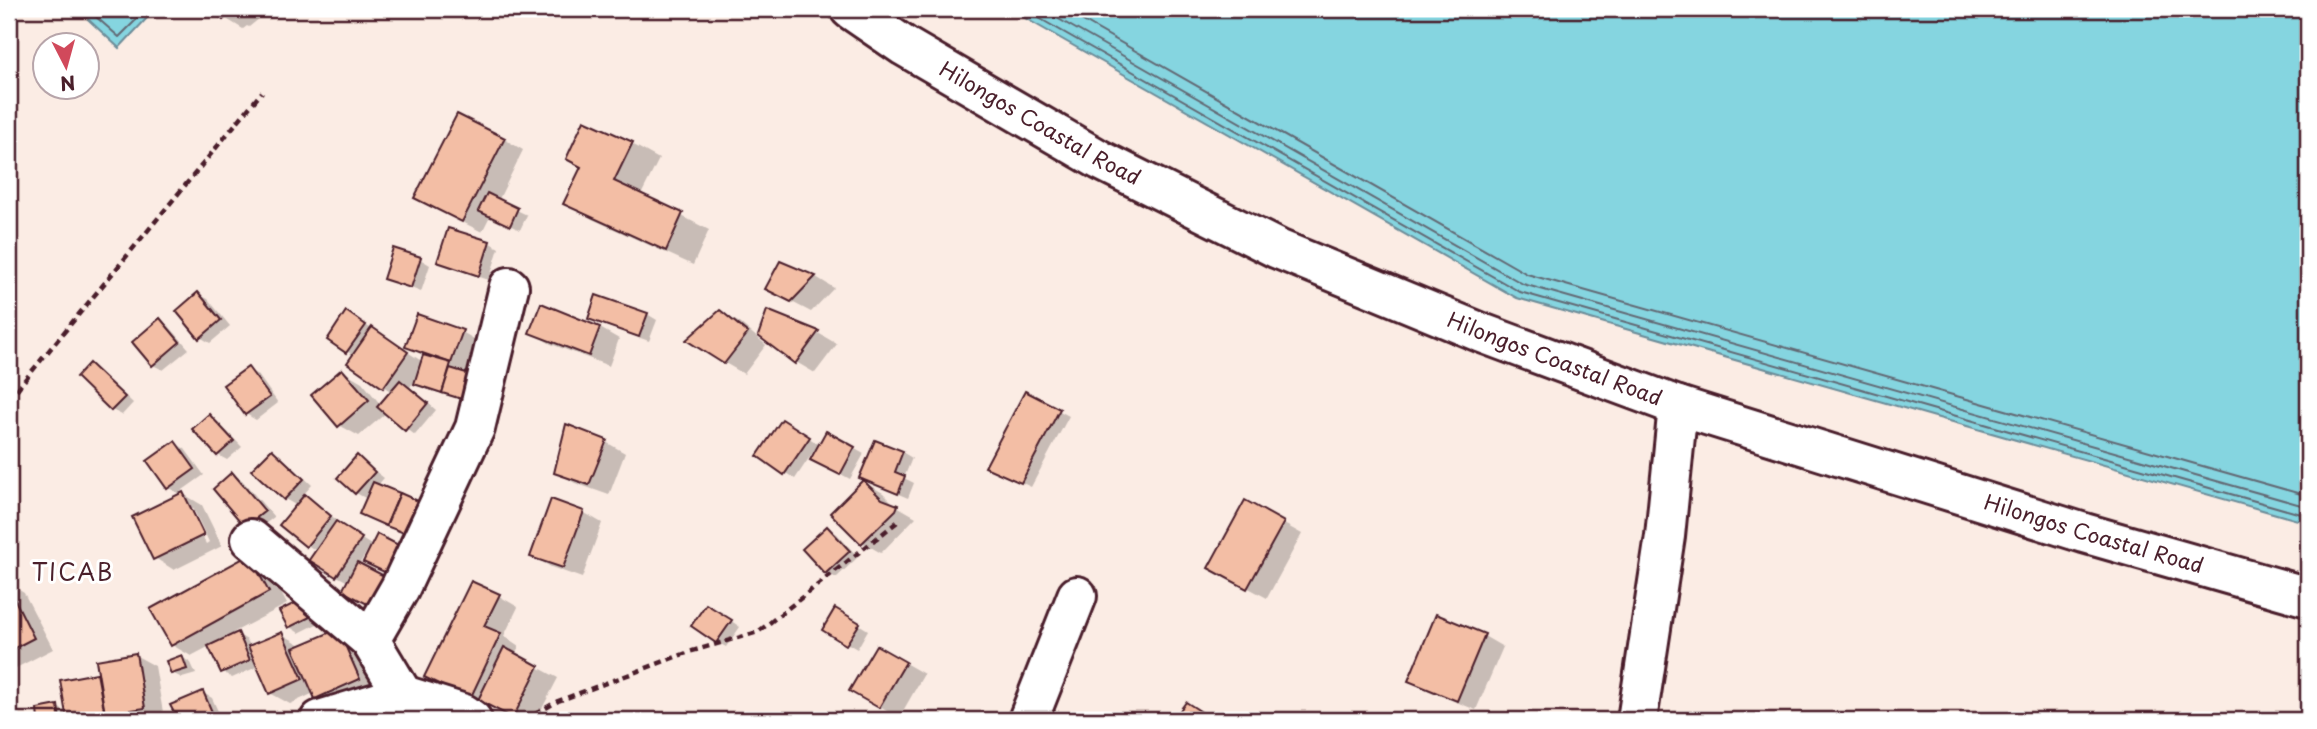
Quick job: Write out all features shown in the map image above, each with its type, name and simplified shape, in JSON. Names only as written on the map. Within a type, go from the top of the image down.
[{"type":"street","name":"Hilongos Coastal Road","points":[[850,9],[904,46],[1100,160],[1278,249],[1482,333],[1678,406],[2084,533],[2308,597]]},
{"type":"street","points":[[370,640],[400,588],[475,428],[509,287]]},
{"type":"street","points":[[1637,720],[1665,536],[1678,406]]},
{"type":"street","points":[[251,538],[370,640],[403,695]]},
{"type":"street","points":[[1028,720],[1077,596]]},
{"type":"street","points":[[320,720],[403,695],[464,714],[472,720]]},
{"type":"path","points":[[9,399],[262,92]]},
{"type":"path","points":[[525,720],[558,701],[689,652],[758,632],[901,519]]},
{"type":"water","points":[[77,9],[139,9],[148,17],[119,48]]},
{"type":"water","points":[[1009,9],[2308,9],[2308,523],[1517,298]]},
{"type":"building","points":[[212,9],[234,9],[223,20]]},
{"type":"building","points":[[457,114],[505,138],[462,222],[414,198]]},
{"type":"building","points":[[584,120],[633,142],[614,181],[683,213],[666,251],[563,204],[581,167],[566,159]]},
{"type":"building","points":[[487,193],[518,208],[510,226],[478,211]]},
{"type":"building","points":[[448,228],[490,241],[479,276],[437,262]]},
{"type":"building","points":[[393,248],[421,257],[411,288],[383,279]]},
{"type":"building","points":[[780,261],[816,276],[791,302],[765,289]]},
{"type":"building","points":[[198,292],[221,320],[199,339],[176,311]]},
{"type":"building","points":[[596,295],[648,313],[639,337],[588,319]]},
{"type":"building","points":[[541,303],[600,327],[589,356],[529,333]]},
{"type":"building","points":[[720,310],[748,333],[724,364],[686,340]]},
{"type":"building","points":[[767,310],[819,331],[795,364],[758,336]]},
{"type":"building","points":[[346,311],[366,325],[346,353],[327,340]]},
{"type":"building","points":[[417,314],[463,330],[451,363],[405,347]]},
{"type":"building","points":[[160,318],[180,342],[152,366],[132,342]]},
{"type":"building","points":[[372,327],[408,352],[383,388],[347,363]]},
{"type":"building","points":[[423,355],[451,363],[442,393],[414,384]]},
{"type":"building","points":[[89,363],[125,397],[111,411],[76,377]]},
{"type":"building","points":[[248,367],[270,397],[245,415],[223,385]]},
{"type":"building","points":[[450,368],[473,375],[465,400],[442,393]]},
{"type":"building","points":[[342,369],[369,400],[338,427],[311,395]]},
{"type":"building","points":[[400,380],[428,403],[405,431],[377,407]]},
{"type":"building","points":[[1025,391],[1060,409],[1021,483],[985,467]]},
{"type":"building","points":[[209,414],[234,441],[217,456],[192,429]]},
{"type":"building","points":[[782,419],[810,437],[784,475],[757,456]]},
{"type":"building","points":[[566,424],[607,440],[589,485],[554,473]]},
{"type":"building","points":[[826,431],[855,447],[840,475],[810,460]]},
{"type":"building","points":[[875,440],[903,451],[895,472],[905,476],[898,494],[859,478]]},
{"type":"building","points":[[175,441],[195,469],[167,489],[147,461]]},
{"type":"building","points":[[272,449],[304,479],[284,500],[251,470]]},
{"type":"building","points":[[357,455],[375,472],[355,494],[337,478]]},
{"type":"building","points":[[232,472],[265,511],[245,527],[213,489]]},
{"type":"building","points":[[863,480],[882,499],[898,505],[861,544],[830,513]]},
{"type":"building","points":[[373,482],[400,493],[386,526],[359,514]]},
{"type":"building","points":[[183,492],[204,535],[153,560],[132,517]]},
{"type":"building","points":[[400,493],[425,504],[412,536],[386,526]]},
{"type":"building","points":[[305,494],[331,516],[306,547],[279,525]]},
{"type":"building","points":[[551,499],[584,511],[563,568],[530,557]]},
{"type":"building","points":[[1245,500],[1284,522],[1247,589],[1208,568]]},
{"type":"building","points":[[336,521],[362,538],[336,577],[309,560]]},
{"type":"building","points":[[827,526],[850,551],[825,574],[802,549]]},
{"type":"building","points":[[377,534],[408,550],[395,577],[363,562]]},
{"type":"building","points":[[249,555],[269,592],[171,646],[150,609]]},
{"type":"building","points":[[357,562],[392,580],[377,609],[342,591]]},
{"type":"building","points":[[471,581],[500,594],[484,626],[501,633],[470,699],[424,677]]},
{"type":"building","points":[[9,588],[34,638],[9,651]]},
{"type":"building","points":[[301,600],[310,617],[288,628],[279,611]]},
{"type":"building","points":[[706,604],[732,620],[716,643],[691,626]]},
{"type":"building","points":[[835,608],[860,623],[846,645],[822,630]]},
{"type":"building","points":[[1436,614],[1485,634],[1457,701],[1408,681]]},
{"type":"building","points":[[338,629],[360,679],[315,699],[293,648]]},
{"type":"building","points":[[238,632],[250,660],[221,673],[208,646]]},
{"type":"building","points":[[282,632],[303,679],[269,694],[248,646]]},
{"type":"building","points":[[876,645],[906,662],[879,708],[849,691]]},
{"type":"building","points":[[504,647],[539,666],[513,718],[478,700]]},
{"type":"building","points":[[136,653],[145,708],[105,714],[96,660]]},
{"type":"building","points":[[182,655],[187,669],[171,674],[166,661]]},
{"type":"building","points":[[97,673],[106,720],[67,720],[60,680]]},
{"type":"building","points":[[203,691],[215,719],[178,720],[170,705]]},
{"type":"building","points":[[1186,702],[1214,720],[1173,720]]},
{"type":"building","points":[[58,705],[60,720],[38,720],[37,709]]},
{"type":"district","name":"TICAB","points":[[73,573]]}]
